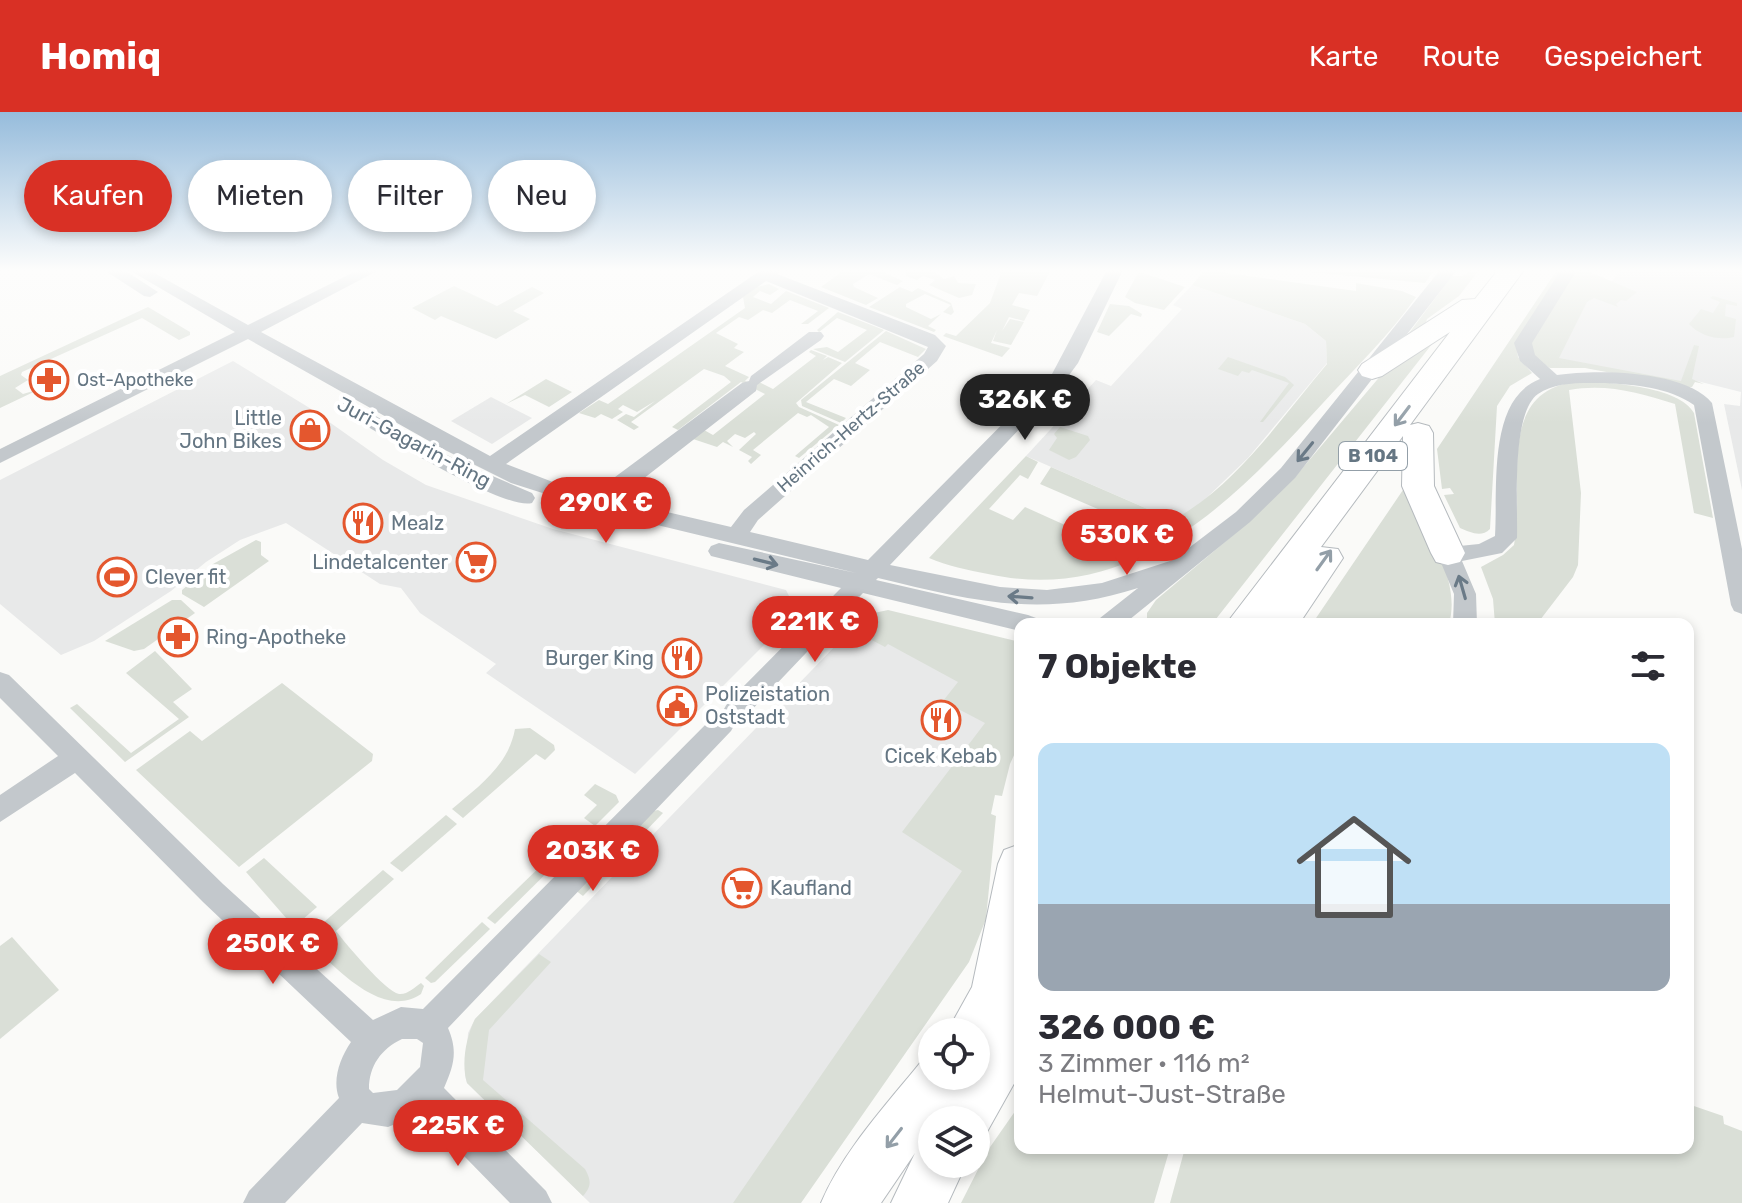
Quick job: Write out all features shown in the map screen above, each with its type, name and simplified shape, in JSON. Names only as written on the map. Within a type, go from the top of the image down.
[{"type":"main road","points":[[1372,370],[1443,321]]},
{"type":"main road","name":"B 104","points":[[1249,618],[1473,321]]},
{"type":"main road","name":"B 104","points":[[1283,618],[1499,321]]},
{"type":"main road","points":[[1418,433],[1418,486],[1448,553]]},
{"type":"main road","points":[[969,1106],[1002,1002],[1014,910]]},
{"type":"main road","points":[[849,1203],[882,1153],[931,1090]]},
{"type":"main road","points":[[919,1203],[932,1178]]},
{"type":"street","points":[[210,321],[241,337]]},
{"type":"street","points":[[216,321],[241,337]]},
{"type":"street","points":[[0,457],[272,321]]},
{"type":"street","points":[[491,465],[699,321]]},
{"type":"street","points":[[599,504],[622,482],[815,336],[804,332],[819,321]]},
{"type":"street","name":"Heinrich-Hertz-Straße","points":[[734,538],[751,515],[936,350],[937,346],[929,339],[857,321]]},
{"type":"street","points":[[427,1027],[1064,370],[1089,321]]},
{"type":"street","points":[[1115,618],[1243,517],[1288,473],[1410,321]]},
{"type":"street","points":[[1537,321],[1523,343],[1526,357],[1553,381]]},
{"type":"street","name":"Juri-Gagarin-Ring","points":[[241,337],[540,487],[734,538],[1014,620]]},
{"type":"street","name":"Juri-Gagarin-Ring","points":[[241,337],[442,461],[529,499],[588,517],[864,577],[1047,598],[1102,591],[1178,567]]},
{"type":"street","points":[[1465,618],[1465,594],[1448,553],[1492,548],[1506,538],[1514,414],[1532,389],[1553,381],[1591,376],[1676,389],[1693,395],[1703,403],[1742,605]]},
{"type":"street","points":[[1141,618],[1144,605],[1178,567]]},
{"type":"street","points":[[0,682],[213,893],[371,1039]]},
{"type":"street","points":[[0,810],[76,758]]},
{"type":"street","points":[[401,1023],[427,1027],[437,1037],[440,1059],[434,1079],[424,1091],[408,1104],[393,1110],[376,1110],[359,1102],[353,1090],[353,1070],[360,1052],[371,1039],[401,1023]]},
{"type":"street","points":[[424,1091],[534,1203]]},
{"type":"street","points":[[261,1203],[359,1102]]},
{"type":"shaded area","points":[[118,321],[136,321],[22,372],[21,375],[28,380],[15,388],[23,394],[40,389],[0,408],[0,376]]},
{"type":"shaded area","points":[[147,321],[171,321],[190,332],[190,335],[179,340]]},
{"type":"shaded area","points":[[453,321],[527,321],[496,339]]},
{"type":"shaded area","points":[[727,321],[733,321],[716,333],[738,344],[734,348],[744,352],[725,366],[749,377],[745,381],[751,383],[755,380],[773,389],[816,356],[809,352],[811,350],[827,356],[823,360],[828,357],[842,363],[796,403],[839,425],[799,458],[795,456],[829,427],[811,415],[807,417],[798,413],[753,450],[761,455],[751,464],[748,461],[752,457],[739,450],[756,434],[754,432],[745,438],[735,434],[727,441],[733,447],[723,442],[717,447],[693,439],[704,430],[713,435],[765,394],[741,382],[678,430],[672,427],[731,382],[704,369],[631,422],[639,427],[634,430],[617,420],[626,414],[634,417],[655,401],[637,412],[623,405],[618,409],[623,412],[612,419],[601,414],[595,418],[579,413],[599,400],[608,404]]},
{"type":"shaded area","points":[[828,321],[833,321],[819,332],[817,330]]},
{"type":"shaded area","points":[[844,321],[861,321],[884,330],[845,362],[813,349],[827,347],[838,352],[867,330]]},
{"type":"shaded area","points":[[905,321],[934,321],[928,326],[936,330],[934,332]]},
{"type":"shaded area","points":[[972,321],[1007,321],[1002,331],[1009,321],[1024,322],[1011,345],[993,341],[997,330],[991,343],[1010,348],[1002,357],[943,336],[946,333],[956,336]]},
{"type":"shaded area","points":[[1102,321],[1124,321],[1109,336],[1097,332]]},
{"type":"shaded area","points":[[1171,321],[1296,321],[1305,324],[1326,341],[1327,363],[1248,458],[1198,506],[1173,520],[1026,456],[1096,380],[1111,386]]},
{"type":"shaded area","points":[[1296,321],[1398,321],[1254,475],[1177,537],[1135,560],[1089,574],[1041,580],[988,574],[929,558],[1026,456],[1038,462],[1028,479],[1020,475],[989,509],[1013,520],[1025,507],[1096,539],[1114,516],[1040,484],[1051,467],[1173,520],[1218,488],[1238,469],[1327,364],[1326,341],[1305,324]]},
{"type":"shaded area","points":[[1418,321],[1426,321],[1425,325],[1394,353]]},
{"type":"shaded area","points":[[1523,321],[1530,321],[1516,342],[1518,357],[1532,373],[1510,386],[1497,406],[1490,529],[1479,534],[1460,528],[1444,495],[1454,494],[1450,488],[1442,489],[1437,449]]},
{"type":"shaded area","points":[[1541,321],[1578,321],[1559,358],[1681,381],[1694,345],[1699,346],[1692,379],[1704,384],[1695,382],[1692,387],[1687,387],[1585,368],[1550,368],[1533,358],[1531,337]]},
{"type":"shaded area","points":[[1566,321],[1742,321],[1742,490],[1724,404],[1740,406],[1741,392],[1693,380],[1691,386],[1541,360]]},
{"type":"shaded area","points":[[1691,321],[1736,321],[1734,337],[1722,338],[1699,332],[1689,324]]},
{"type":"shaded area","points":[[886,331],[926,349],[918,357],[880,342],[855,363],[870,370],[851,386],[834,379],[806,402],[846,418],[841,423],[802,406],[801,400]]},
{"type":"shaded area","points":[[1436,339],[1217,618],[1147,618],[1156,600],[1251,520],[1295,477],[1382,374]]},
{"type":"shaded area","points":[[1228,357],[1285,377],[1294,385],[1263,422],[1260,422],[1289,383],[1252,370],[1249,373],[1242,371],[1238,376],[1218,369]]},
{"type":"shaded area","name":"Lindetalcenter","points":[[233,361],[426,485],[553,529],[786,590],[797,612],[635,774],[486,673],[496,664],[420,613],[401,588],[380,584],[286,523],[240,540],[206,562],[171,591],[94,641],[61,655],[0,604],[0,480]]},
{"type":"shaded area","points":[[546,379],[572,392],[549,407],[525,395],[506,404]]},
{"type":"shaded area","points":[[1582,381],[1610,383],[1660,392],[1686,404],[1694,413],[1713,518],[1694,513],[1675,404],[1610,388],[1569,390],[1581,493],[1578,565],[1573,577],[1542,618],[1495,618],[1493,599],[1481,567],[1514,545],[1519,443],[1524,420],[1535,401],[1554,388]]},
{"type":"shaded area","points":[[491,397],[532,418],[492,444],[451,421]]},
{"type":"shaded area","points":[[1060,427],[1088,436],[1090,440],[1076,457],[1069,460],[1049,450]]},
{"type":"shaded area","points":[[1405,487],[1446,571],[1452,607],[1450,618],[1316,618]]},
{"type":"shaded area","points":[[256,540],[261,542],[261,555],[269,561],[204,607],[182,594],[182,590],[213,564]]},
{"type":"shaded area","points":[[172,600],[181,600],[195,613],[144,649],[134,651],[105,641]]},
{"type":"shaded area","points":[[888,610],[1014,641],[1014,755],[1002,796],[995,795],[991,814],[996,816],[986,919],[969,962],[930,1018],[918,1018],[918,1035],[801,1203],[733,1203],[962,871],[902,832],[985,723],[943,701],[958,682],[888,644],[885,647],[849,628],[865,615]]},
{"type":"shaded area","points":[[865,615],[887,642],[1000,697],[965,872],[780,1203],[590,1203],[467,1083],[468,1033],[475,1019]]},
{"type":"shaded area","points":[[155,651],[192,689],[173,702],[189,717],[125,762],[70,708],[77,704],[131,753],[179,719],[126,673]]},
{"type":"shaded area","points":[[282,683],[373,754],[372,761],[239,867],[136,770],[190,731],[202,741]]},
{"type":"shaded area","points":[[530,728],[554,745],[555,750],[545,760],[536,754],[463,818],[452,809],[499,765],[515,729]]},
{"type":"shaded area","points":[[595,784],[616,795],[619,802],[595,826],[584,818],[597,805],[584,795]]},
{"type":"shaded area","points":[[653,811],[663,813],[583,896],[575,890]]},
{"type":"shaded area","points":[[446,815],[457,824],[402,872],[390,863]]},
{"type":"shaded area","points":[[582,826],[589,831],[495,924],[487,918]]},
{"type":"shaded area","points":[[264,858],[317,907],[294,927],[246,872]]},
{"type":"shaded area","points":[[383,870],[394,879],[336,931],[393,991],[402,994],[421,983],[424,986],[421,994],[405,1001],[389,1000],[356,985],[301,935],[319,920],[323,923]]},
{"type":"shaded area","points":[[482,922],[490,929],[435,982],[431,983],[425,978]]},
{"type":"shaded area","points":[[12,937],[59,990],[0,1039],[0,946]]},
{"type":"shaded area","points":[[539,954],[551,962],[489,1030],[483,1080],[585,1169],[590,1183],[583,1196],[467,1083],[465,1076],[465,1051],[475,1019]]},
{"type":"shaded area","points":[[1694,1106],[1723,1116],[1724,1124],[1742,1131],[1742,1203],[1170,1203],[1183,1154],[1694,1154]]},
{"type":"shaded area","points":[[1014,1113],[1014,1154],[1168,1154],[1154,1203],[961,1203],[974,1178],[990,1178],[990,1147]]},
{"type":"place","name":"Ost-Apotheke","points":[[49,380]]},
{"type":"place","name":"Little John Bikes","points":[[310,430]]},
{"type":"place","name":"Mealz","points":[[363,523]]},
{"type":"place","name":"Lindetalcenter","points":[[476,562]]},
{"type":"place","name":"Clever fit","points":[[117,577]]},
{"type":"place","name":"Ring-Apotheke","points":[[178,637]]},
{"type":"place","name":"Burger King","points":[[682,658]]},
{"type":"place","name":"Polizeistation Oststadt","points":[[677,706]]},
{"type":"place","name":"Cicek Kebab","points":[[941,720]]},
{"type":"place","name":"Kaufland","points":[[742,888]]}]
